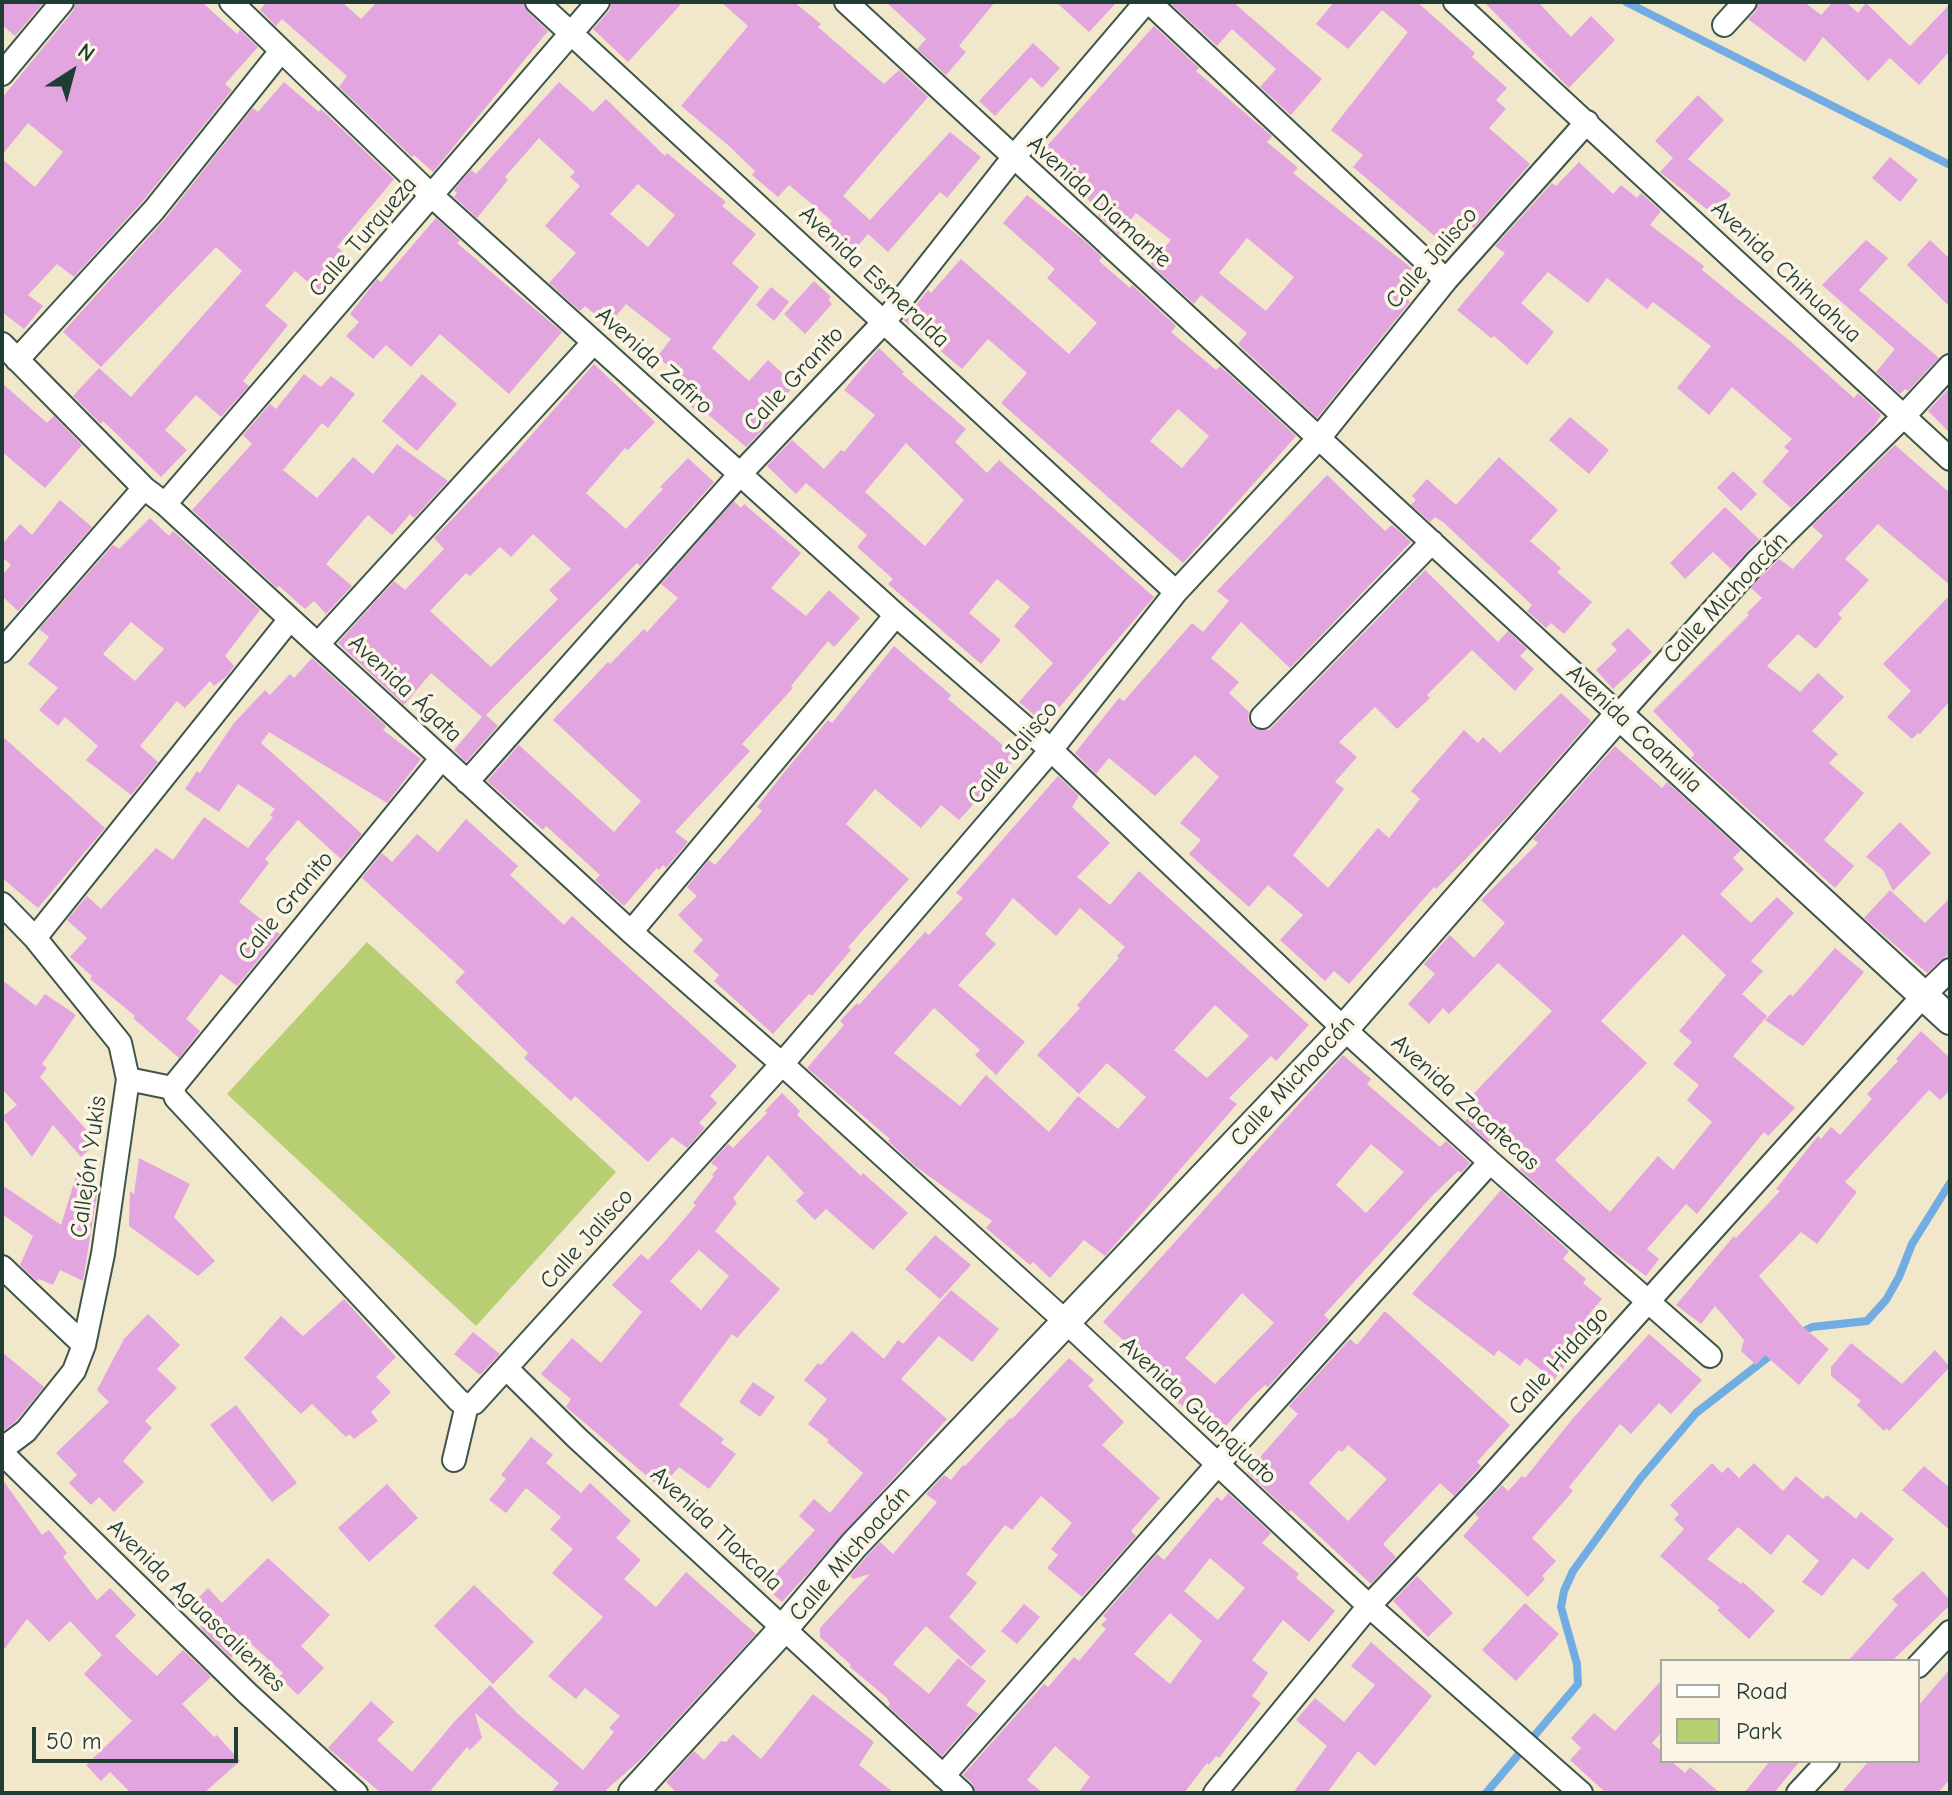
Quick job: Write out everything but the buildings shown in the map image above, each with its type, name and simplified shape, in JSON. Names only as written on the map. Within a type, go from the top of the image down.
[{"type":"street","points":[[2,74],[62,2]]},
{"type":"street","name":"Avenida Zafiro","points":[[231,2],[432,196],[593,343],[1051,750]]},
{"type":"street","name":"Avenida Esmeralda","points":[[537,2],[1176,592]]},
{"type":"street","name":"Calle Turqueza","points":[[165,504],[598,2]]},
{"type":"street","name":"Avenida Diamante","points":[[846,2],[1319,438]]},
{"type":"street","points":[[1148,2],[1446,280]]},
{"type":"street","name":"Calle Granito","points":[[467,782],[741,473],[884,322],[1013,158],[1148,2]]},
{"type":"street","name":"Avenida Chihuahua","points":[[1455,2],[1950,459]]},
{"type":"street","points":[[1724,25],[1745,2]]},
{"type":"street","points":[[6,348],[154,210],[281,51]]},
{"type":"street","name":"Calle Jalisco","points":[[467,1405],[474,1403],[782,1064],[1051,750],[1176,592],[1319,438],[1446,280],[1587,122]]},
{"type":"street","points":[[318,644],[593,343]]},
{"type":"street","name":"Avenida Ágata","points":[[6,348],[144,488],[631,932],[782,1064]]},
{"type":"street","name":"Calle Michoacán","points":[[633,1793],[784,1628],[854,1545],[1344,1029],[1757,561],[1903,417],[1950,366]]},
{"type":"street","name":"Avenida Coahuila","points":[[1319,438],[1950,1020]]},
{"type":"street","points":[[2,651],[144,488]]},
{"type":"street","points":[[1262,717],[1432,542]]},
{"type":"street","points":[[631,932],[896,615]]},
{"type":"street","points":[[35,938],[290,619]]},
{"type":"street","name":"Avenida Zacatecas","points":[[1051,750],[1344,1029],[1710,1356]]},
{"type":"street","name":"Calle Granito","points":[[172,1088],[441,759]]},
{"type":"street","name":"Callejón Yukis","points":[[2,904],[35,938],[120,1043],[128,1079],[103,1254],[84,1345],[74,1371],[26,1431],[2,1451]]},
{"type":"street","name":"Calle Hidalgo","points":[[1215,1793],[1369,1606],[1483,1485],[1923,996],[1950,970]]},
{"type":"street","name":"Avenida Guanajuato","points":[[782,1064],[1065,1321],[1369,1606],[1581,1793]]},
{"type":"street","points":[[128,1079],[172,1088],[186,1110],[459,1401],[467,1405],[454,1460]]},
{"type":"street","points":[[943,1776],[1490,1162]]},
{"type":"street","points":[[2,1267],[84,1345]]},
{"type":"street","name":"Avenida Tlaxcala","points":[[506,1368],[577,1438],[962,1793]]},
{"type":"street","name":"Avenida Aguascalientes","points":[[2,1451],[247,1693],[356,1793]]},
{"type":"street","points":[[1920,1664],[1950,1632]]},
{"type":"street","points":[[1798,1793],[1826,1763]]},
{"type":"green space","points":[[367,942],[616,1172],[476,1326],[227,1094]]},
{"type":"waterway","points":[[1626,2],[1950,165]]},
{"type":"waterway","points":[[1800,1333],[1812,1327],[1867,1321],[1886,1300],[1912,1244],[1950,1183]]},
{"type":"waterway","points":[[1486,1793],[1578,1684],[1577,1664],[1561,1607],[1573,1571],[1640,1479],[1696,1413],[1776,1351]]}]
